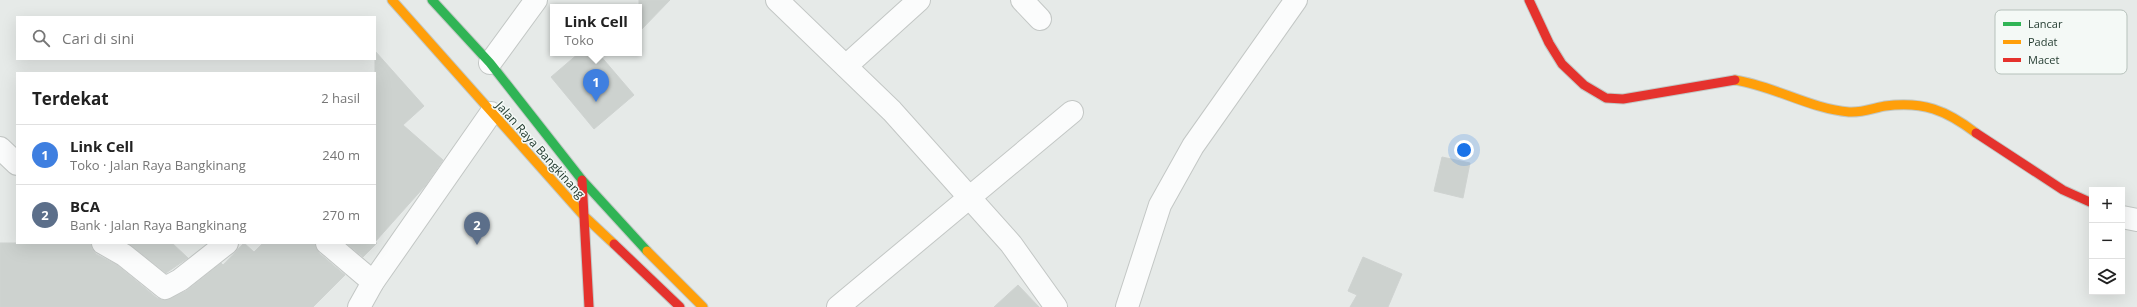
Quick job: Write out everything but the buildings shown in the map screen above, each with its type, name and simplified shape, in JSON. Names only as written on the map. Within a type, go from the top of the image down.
[{"type":"main road","name":"Jalan Raya Bangkinang","points":[[392,0],[583,215],[680,307]]},
{"type":"main road","name":"Jalan Raya Bangkinang","points":[[432,0],[490,63],[582,180],[631,235],[703,307]]},
{"type":"main road","points":[[1530,0],[1549,43],[1562,64],[1584,85],[1606,98],[1623,98],[1731,80],[1754,83],[1825,107],[1850,112],[1901,104],[1933,107],[1958,119],[1989,143],[2063,190],[2089,202]]},
{"type":"main road","points":[[582,180],[589,307]]},
{"type":"street","points":[[490,63],[536,0]]},
{"type":"street","points":[[777,0],[892,111],[1011,244],[1056,307]]},
{"type":"street","points":[[846,66],[919,0]]},
{"type":"street","points":[[1022,0],[1040,19]]},
{"type":"street","points":[[1127,307],[1160,205],[1193,146],[1296,0]]},
{"type":"street","points":[[849,304],[969,197],[1072,112]]},
{"type":"street","points":[[359,307],[373,282],[491,113]]},
{"type":"street","points":[[0,148],[16,163]]},
{"type":"street","points":[[2125,218],[2137,220]]},
{"type":"street","points":[[105,244],[124,255],[165,288],[180,280],[226,244]]},
{"type":"street","points":[[328,244],[373,282]]},
{"type":"traffic: fast","points":[[432,0],[490,63],[582,180],[647,251]]},
{"type":"traffic: slow","points":[[392,0],[583,215],[614,244]]},
{"type":"traffic: slow","points":[[1735,80],[1764,87],[1821,107],[1849,112],[1863,111],[1885,106],[1923,106],[1954,118],[1976,133]]},
{"type":"traffic: slow","points":[[647,251],[703,307]]},
{"type":"traffic: jam","points":[[1529,0],[1549,43],[1562,64],[1584,85],[1606,98],[1623,99],[1735,80]]},
{"type":"traffic: jam","points":[[1976,133],[2063,190],[2089,202]]},
{"type":"traffic: jam","points":[[582,180],[589,307]]},
{"type":"traffic: jam","points":[[614,244],[680,307]]},
{"type":"place","name":"Link Cell","points":[[596,102]]},
{"type":"place","name":"BCA","points":[[477,245]]}]
